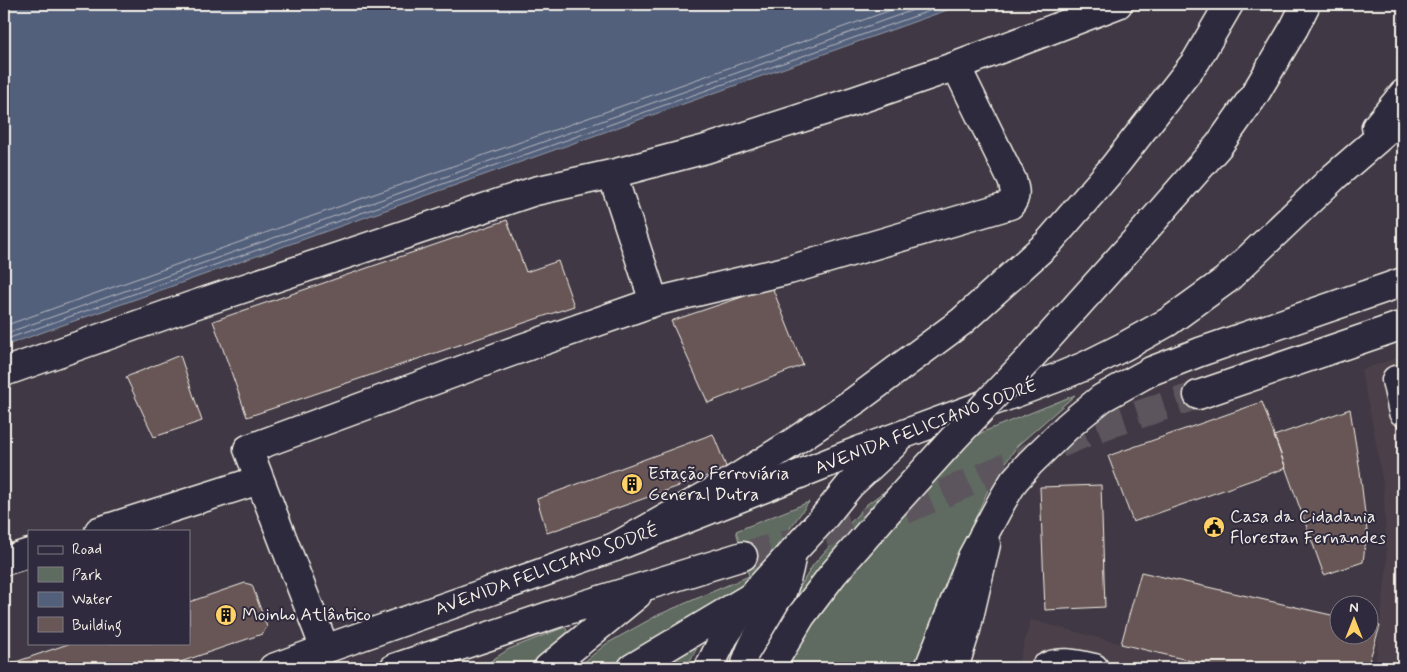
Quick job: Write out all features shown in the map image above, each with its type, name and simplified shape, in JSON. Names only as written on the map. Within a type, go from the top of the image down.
[{"type":"main road","points":[[4,372],[191,306],[535,191],[612,174],[706,149],[857,100],[956,66],[1118,4]]},
{"type":"main road","points":[[615,547],[727,484],[789,445],[856,400],[961,322],[1048,243],[1112,169],[1196,62],[1229,4]]},
{"type":"main road","points":[[770,668],[800,616],[833,574],[953,439],[1031,357],[1219,144],[1255,94],[1306,4]]},
{"type":"main road","points":[[325,649],[248,449],[498,356],[654,302],[789,270],[1010,205],[1014,200],[1016,191],[1012,180],[956,66]]},
{"type":"main road","points":[[1335,176],[1403,94]]},
{"type":"main road","name":"AVENIDA FELICIANO SODRÉ","points":[[273,668],[615,547],[904,434],[1086,366],[1168,322],[1226,280],[1335,176],[1403,117]]},
{"type":"main road","points":[[612,174],[654,302]]},
{"type":"main road","points":[[928,668],[972,556],[1014,481],[1067,427],[1102,398],[1151,371],[1200,352],[1403,282]]},
{"type":"main road","points":[[1198,395],[1403,325]]},
{"type":"main road","points":[[1396,380],[1403,412]]},
{"type":"main road","points":[[709,668],[724,637],[751,597],[821,521],[850,485],[904,434]]},
{"type":"main road","points":[[102,530],[259,480]]},
{"type":"main road","points":[[954,668],[966,630],[992,522]]},
{"type":"main road","points":[[745,668],[748,655],[759,633],[777,605],[784,588],[792,552]]},
{"type":"main road","points":[[4,561],[28,553]]},
{"type":"main road","points":[[394,668],[558,613],[744,556]]},
{"type":"main road","points":[[548,668],[649,585]]},
{"type":"main road","points":[[632,668],[751,597]]},
{"type":"main road","points":[[1045,668],[1061,663],[1094,668]]},
{"type":"shaded area","points":[[1403,356],[1403,668],[1375,668],[1378,644],[1380,644],[1380,626],[1387,566],[1384,489],[1361,370]]},
{"type":"shaded area","points":[[1031,620],[1220,668],[1011,668],[1020,658]]},
{"type":"green space","points":[[1075,395],[1017,446],[989,488],[947,580],[913,668],[770,668],[776,627],[813,565],[866,505],[913,470],[983,432]]},
{"type":"green space","points":[[809,502],[753,579],[709,626],[686,668],[577,668],[606,644],[658,615],[749,576],[736,531]]},
{"type":"green space","points":[[565,627],[568,632],[527,668],[480,668],[509,649]]},
{"type":"water","points":[[4,4],[964,4],[4,346]]},
{"type":"building","points":[[507,220],[526,272],[558,261],[574,306],[247,417],[213,321]]},
{"type":"building","points":[[772,287],[803,365],[708,403],[671,321]]},
{"type":"building","points":[[180,355],[202,421],[154,437],[126,377]]},
{"type":"building","points":[[1262,402],[1286,468],[1133,522],[1108,456]]},
{"type":"building","points":[[1350,409],[1367,531],[1363,562],[1324,575],[1274,436]]},
{"type":"building","name":"Estação Ferroviária General Dutra","points":[[713,434],[727,469],[547,533],[537,499]]},
{"type":"building","points":[[1101,485],[1105,607],[1045,610],[1040,487]]},
{"type":"building","points":[[1141,572],[1330,615],[1330,644],[1374,644],[1367,668],[1220,668],[1121,644]]},
{"type":"building","name":"Moinho Atlântico","points":[[245,583],[252,585],[267,627],[262,634],[163,668],[4,668],[4,666],[68,644],[190,644],[190,602]]},
{"type":"tunnel","points":[[743,556],[898,513],[1095,429],[1198,395]]},
{"type":"place","name":"Estação Ferroviária General Dutra","points":[[632,484]]},
{"type":"place","name":"Casa da Cidadania Florestan Fernandes","points":[[1214,527]]},
{"type":"place","name":"Moinho Atlântico","points":[[226,615]]}]
